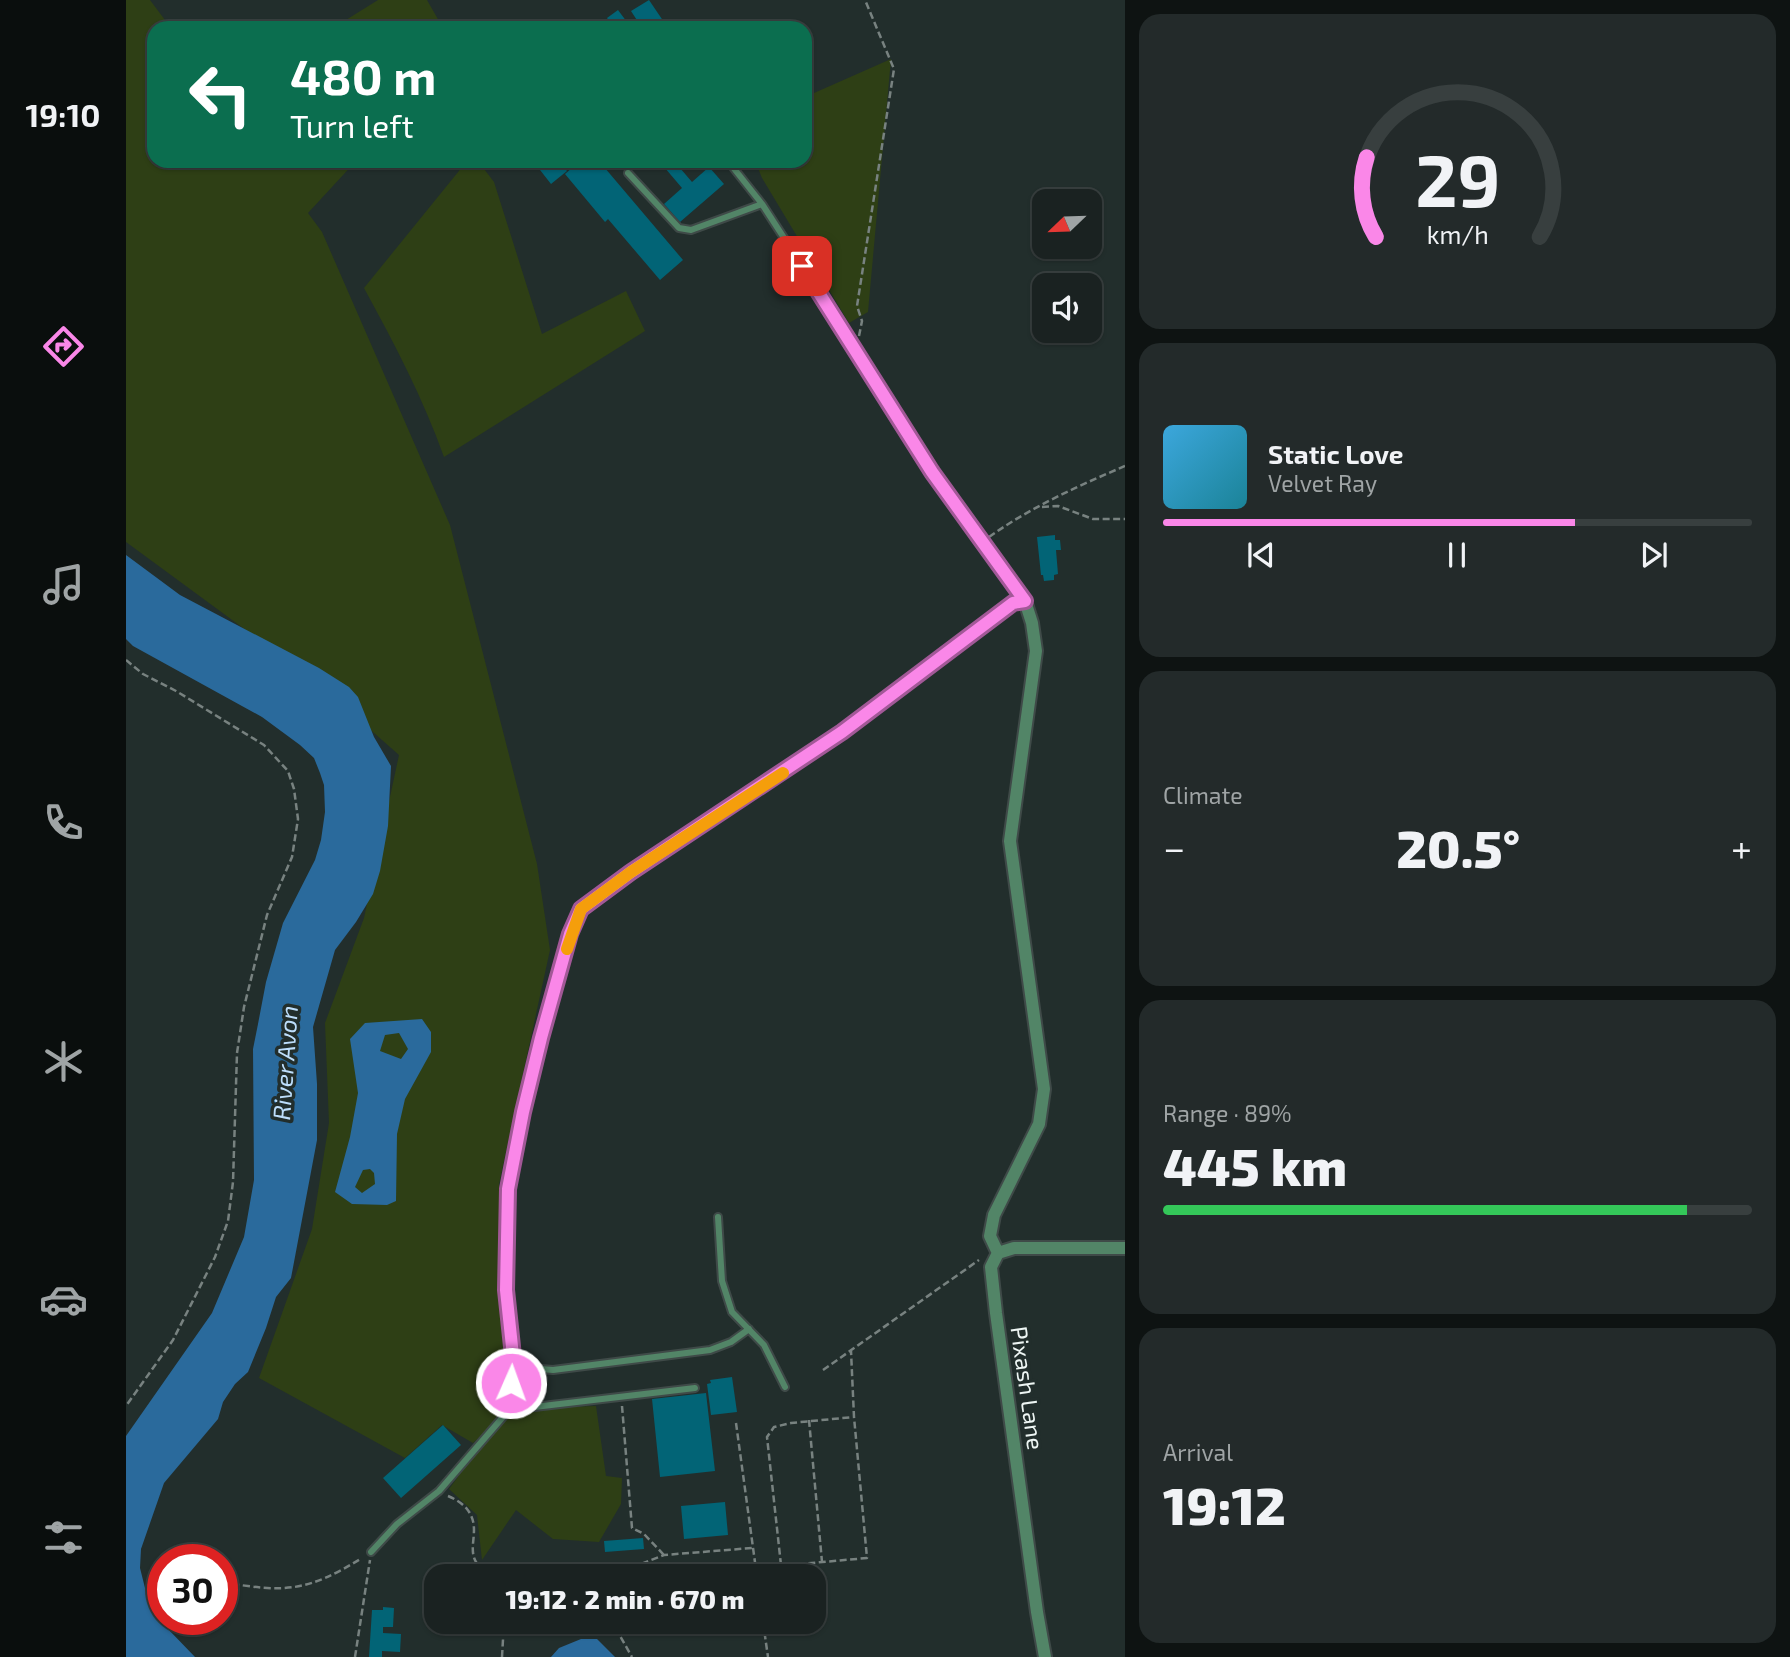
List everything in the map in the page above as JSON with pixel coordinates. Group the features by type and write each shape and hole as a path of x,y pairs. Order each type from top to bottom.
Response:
{"street":[{"name":"Pixash Lane","path":"1025,601 1032,622 1036,651 1010,841 1044,1089 1039,1124 995,1215 990,1236 998,1253 992,1267 996,1313 1045,1657"},
{"path":"509,1410 513,1356 506,1290 508,1189 541,1038 570,934 581,909 631,872 842,732 1013,603 1025,601"},
{"path":"998,1253 1014,1248 1125,1248"}],"lane":[{"path":"734,168 762,204 932,472 1025,601"},
{"path":"628,173 679,228 691,230 762,204"},
{"path":"718,1217 722,1281 732,1312 764,1345 785,1387"},
{"path":"513,1356 527,1368 554,1370 710,1350 731,1342 749,1329"},
{"path":"371,1552 397,1524 439,1491 509,1410 695,1388"}],"path":[{"path":"856,349 862,321 857,306 894,69 865,0"},
{"path":"983,540 1038,507 1125,466"},
{"path":"1038,507 1058,506 1093,519 1125,519"},
{"path":"126,660 143,674 264,745 288,771 294,789 298,820 292,857 267,915 244,1007 237,1053 233,1182 228,1221 215,1257 173,1340 126,1406"},
{"path":"824,1370 975,1262 998,1253"},
{"path":"795,1564 867,1558 851,1350"},
{"path":"621,1397 632,1528 644,1534 664,1555"},
{"path":"781,1564 767,1437 775,1427 809,1420 855,1417"},
{"path":"809,1420 822,1562"},
{"path":"736,1423 755,1564"},
{"path":"439,1491 468,1509 472,1519 474,1559 478,1564"},
{"path":"641,1564 664,1555 753,1548"},
{"path":"238,1585 265,1590 297,1588 327,1578 371,1552"},
{"path":"355,1657 371,1552"},
{"path":"502,1657 503,1634"},
{"path":"620,1634 632,1657"},
{"path":"765,1634 768,1657"}],"green space":[{"path":"126,0 150,0 166,21 147,21 147,168 350,168 308,213 322,232 450,525 537,864 550,950 499,1184 509,1409 596,1406 606,1476 622,1478 621,1504 599,1542 553,1539 516,1510 482,1560 477,1515 449,1489 505,1413 473,1443 442,1425 405,1458 259,1378 312,1229 329,1123 325,1023 364,918 399,755 314,680 126,542"},
{"path":"378,0 427,0 439,21 344,21"},
{"path":"891,59 868,312 849,323 758,168 812,168 812,94"},
{"path":"461,168 483,168 494,182 542,334 626,291 645,331 444,457 417,392 364,288"}],"water":[{"name":"River Avon","path":"126,555 180,595 319,668 349,687 358,697 374,737 391,766 388,826 380,871 373,894 335,950 313,1027 317,1140 291,1278 276,1297 248,1372 235,1384 223,1402 218,1419 164,1483 141,1549 140,1568 147,1596 147,1635 174,1635 195,1657 126,1657 126,1436 212,1313 244,1237 254,1180 253,1049 266,982 283,923 315,860 321,840 325,812 324,785 314,758 300,745 262,717 133,646 126,639"},
{"path":"422,1019 431,1032 431,1052 405,1099 397,1134 396,1201 387,1205 352,1204 335,1192 350,1137 358,1093 350,1039 365,1023","holes":["399,1033 408,1049 401,1059 380,1051 385,1035","370,1169 374,1173 375,1184 362,1193 355,1187 363,1170"]},
{"path":"581,1639 597,1639 615,1657 551,1657 559,1648"}],"building":[{"path":"649,0 663,21 637,21 631,11"},
{"path":"618,10 626,21 609,21 607,18"},
{"path":"538,168 565,168 567,171 551,184"},
{"path":"572,168 605,168 683,260 660,280 608,219 605,222 565,174"},
{"path":"665,168 680,168 692,182 710,168 724,184 680,222 664,204 682,188"},
{"path":"1055,535 1055,540 1060,540 1061,550 1056,550 1058,574 1054,575 1054,580 1044,581 1037,537"},
{"path":"732,1377 737,1412 711,1415 707,1384 711,1383 710,1380"},
{"path":"706,1393 715,1471 660,1477 652,1399"},
{"path":"443,1425 461,1445 401,1498 383,1478"},
{"path":"725,1502 728,1535 684,1539 681,1506"},
{"path":"643,1538 644,1549 605,1552 604,1541"},
{"path":"383,1607 394,1608 393,1627 383,1627 383,1633 401,1634 400,1652 382,1651 382,1657 369,1657 372,1610 383,1610"}],"slow traffic":[{"path":"567,949 570,934 581,909 631,872 783,773"}],"route":[{"path":"511,1383 513,1356 506,1290 508,1189 541,1038 570,934 581,909 631,872 842,732 1013,603 1025,601 932,472 802,266"}]}
